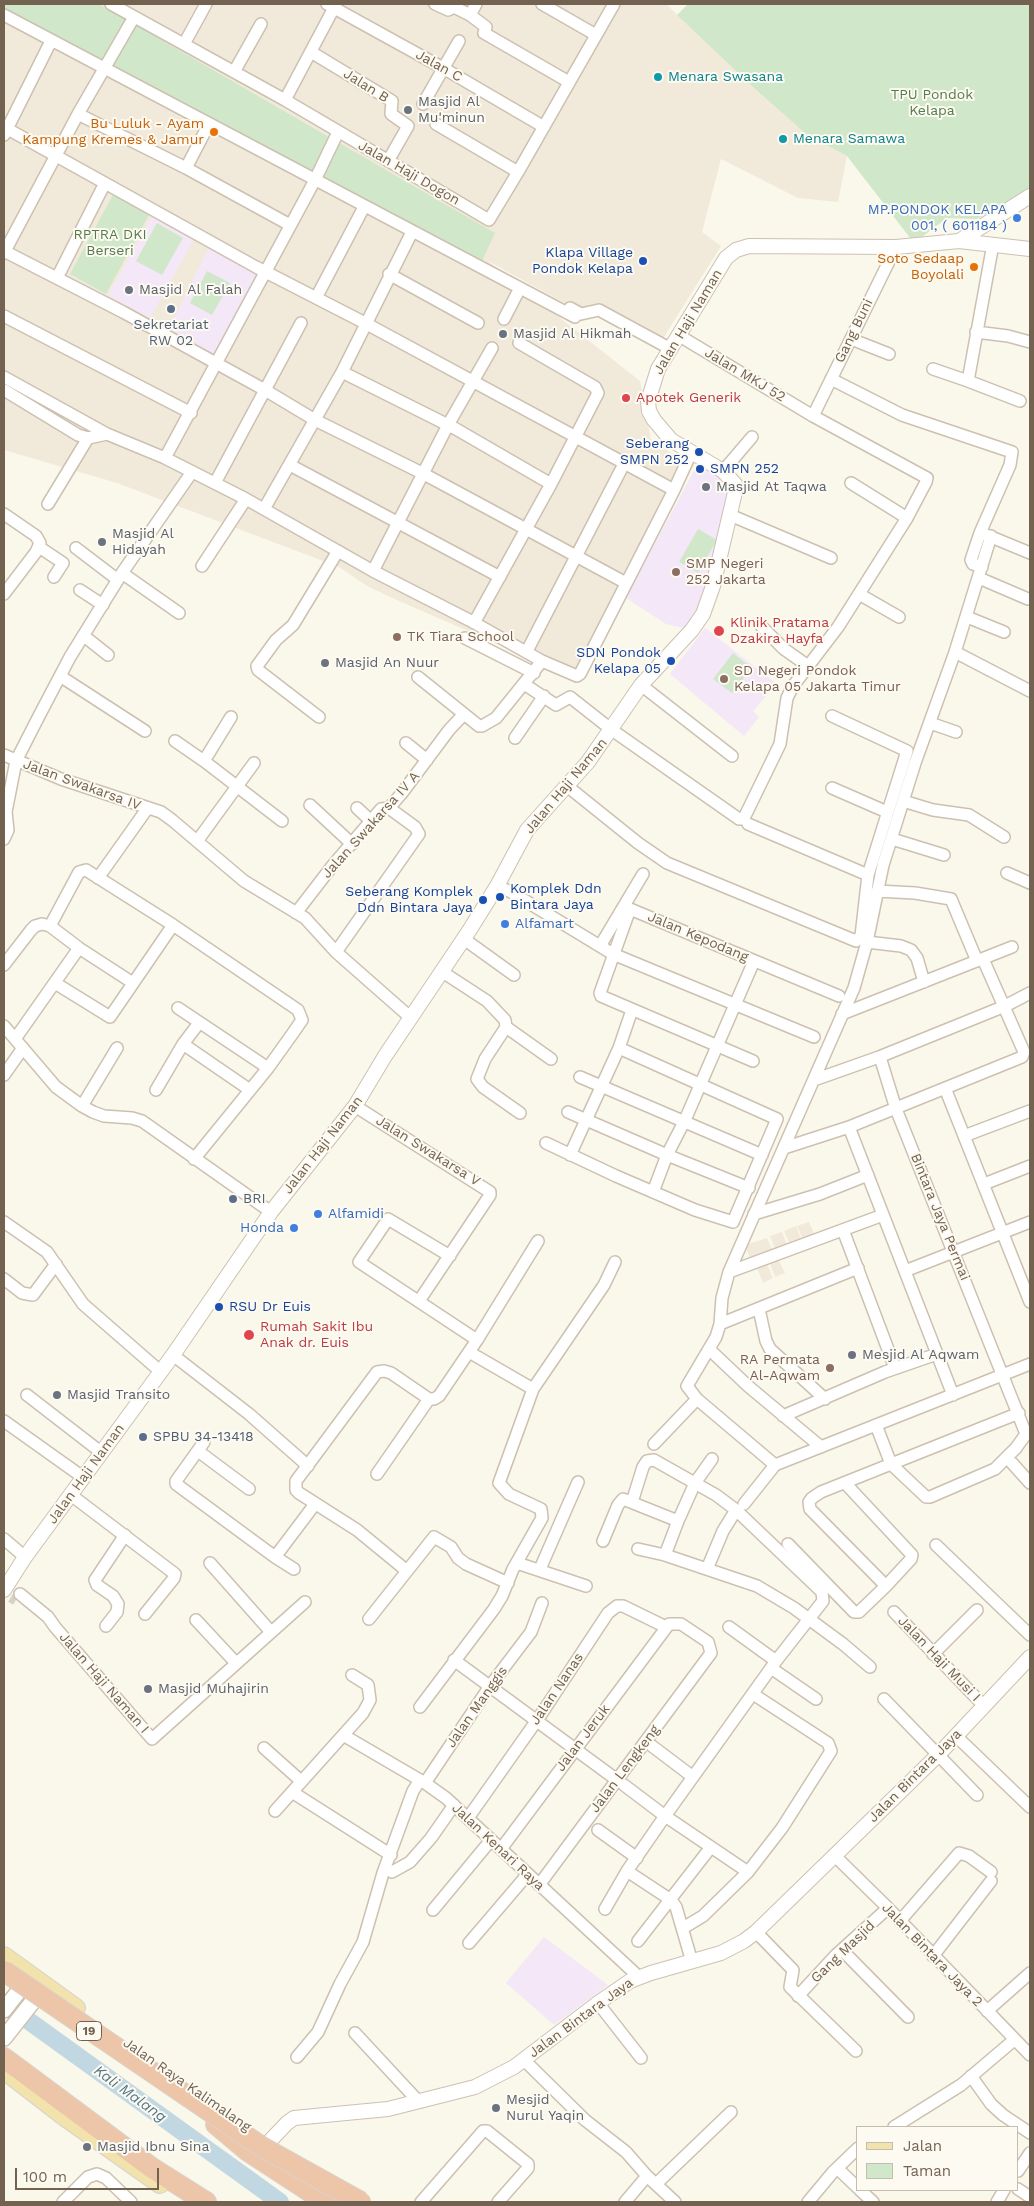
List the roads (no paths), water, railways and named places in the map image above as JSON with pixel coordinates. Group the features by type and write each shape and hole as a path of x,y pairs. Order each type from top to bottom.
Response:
{"highway":[{"name":"19","path":"4,1971 174,2089 248,2151 326,2202"},
{"path":"4,2058 152,2168 206,2202"},
{"path":"174,2089 262,2147 361,2202"}],"main road":[{"name":"Jalan Raya Kalimalang","path":"4,1956 192,2091 269,2142 374,2202"},
{"path":"4,2010 20,1990 38,1981"},
{"path":"6,2035 32,2001 38,1981"},
{"path":"4,2069 139,2171 188,2202"},
{"name":"Jalan Raya Kalimalang","path":"269,2142 277,2156 346,2202"}],"street":[{"name":"Jalan Haji Dogon","path":"111,4 285,100 489,220 614,4"},
{"path":"184,44 206,4"},
{"path":"470,15 476,4"},
{"path":"542,4 596,35"},
{"path":"285,100 311,52 332,5"},
{"name":"Jalan C","path":"332,5 544,127"},
{"path":"440,6 448,10 454,7 470,15 486,27 484,33 569,82"},
{"path":"134,17 78,114 4,252 57,278 216,363 315,420 424,474 626,583"},
{"path":"5,18 52,41 412,232 521,285 578,316 599,310 669,348"},
{"path":"234,72 261,24"},
{"path":"52,41 5,130 57,156 265,271 576,438 625,462 674,490"},
{"path":"423,104 459,41"},
{"name":"Jalan B","path":"311,52 392,100 391,114 408,126 388,161"},
{"path":"78,114 186,168 290,225"},
{"path":"186,168 208,124"},
{"path":"436,124 518,172"},
{"path":"165,458 191,413 315,180 338,132"},
{"path":"57,278 106,183"},
{"path":"959,240 1030,196"},
{"path":"316,298 364,207"},
{"path":"264,509 342,372 389,274 412,232"},
{"name":"Jalan Haji Naman","path":"11,1593 25,1557 161,1372 271,1212 355,1106 385,1056 464,939 497,886 527,830 588,762 612,730 641,685 692,630 703,614 711,594 736,488 733,480 723,471 691,453 666,435 649,411 649,396 653,379 669,348 726,258 730,253 742,247 896,247 959,240 1030,249"},
{"path":"968,381 993,244"},
{"name":"Gang Buni","path":"813,416 896,247"},
{"path":"389,274 478,323"},
{"path":"504,319 521,285"},
{"path":"4,316 191,413"},
{"path":"215,483 301,323"},
{"path":"976,332 1008,336 1030,342"},
{"name":"Jalan MKJ 52","path":"678,334 813,416 927,478 906,518"},
{"path":"851,339 889,354"},
{"path":"474,623 525,529 552,484 598,393 597,390 519,343"},
{"path":"373,571 399,524 448,425 492,348"},
{"path":"933,369 1020,401"},
{"path":"342,372 448,425 552,484"},
{"path":"4,377 107,434 165,458 246,499 373,571 474,623 542,661 573,675 580,674 691,453"},
{"path":"775,1465 697,1399 687,1386 710,1350 720,1324 722,1298 729,1272 854,988 867,942 883,865 967,617 980,573 985,534 1010,465 1012,452 902,415 831,378"},
{"path":"4,390 78,435 88,438 107,434"},
{"path":"723,471 752,437"},
{"path":"48,504 88,438"},
{"path":"527,652 625,462"},
{"path":"290,465 500,577"},
{"name":"Jalan Swakarsa IV","path":"192,472 120,576 60,676 16,762 68,782 161,812 198,840 244,881 305,918 336,952 411,1018"},
{"path":"524,684 556,705 570,697 612,730 691,784 738,820 745,816 780,744 787,698 792,686 828,642 906,518 851,483"},
{"path":"202,566 246,499"},
{"path":"4,514 36,536 40,545 63,563 54,577"},
{"path":"730,515 831,558"},
{"path":"985,534 1030,553"},
{"path":"4,593 40,545"},
{"path":"76,548 179,612"},
{"path":"319,717 258,670 257,666 276,640 292,625 338,551"},
{"path":"980,573 1028,599"},
{"path":"80,590 103,605"},
{"path":"859,594 899,617"},
{"path":"967,617 1004,632"},
{"path":"762,627 784,648 808,666"},
{"path":"84,636 108,655"},
{"path":"465,638 534,673"},
{"path":"955,652 1030,691"},
{"path":"418,677 479,726 486,726 496,718 542,661"},
{"path":"60,676 145,731"},
{"path":"641,685 732,756"},
{"path":"515,738 544,696"},
{"name":"Jalan Swakarsa IV A","path":"296,913 381,809 389,808 464,714"},
{"path":"567,786 638,843 668,863 856,941 861,936 868,875 907,751 832,716"},
{"path":"204,760 231,717"},
{"path":"930,723 956,732"},
{"path":"175,742 204,760 282,821"},
{"path":"406,743 427,760"},
{"path":"4,755 16,762 6,812 8,830 4,839"},
{"path":"198,840 254,763"},
{"path":"832,788 887,812"},
{"path":"903,802 933,810 969,815 1004,837"},
{"path":"310,806 352,844"},
{"path":"357,808 372,821"},
{"path":"336,952 418,834 415,827 389,808"},
{"path":"98,878 147,809"},
{"path":"748,824 868,875"},
{"path":"892,839 944,855"},
{"path":"50,926 81,870 86,870 298,1010 302,1020 268,1068 194,1159"},
{"path":"1007,873 1030,883"},
{"path":"600,946 643,874"},
{"path":"497,886 511,892 613,954 814,1037"},
{"path":"784,1148 849,1127 896,1109 1024,1055 1005,1006 980,960 951,899 915,893 877,891"},
{"name":"Jalan Kepodang","path":"613,954 629,911 632,909 754,961"},
{"path":"4,965 35,926 42,924 50,926 79,948 133,983"},
{"path":"55,983 110,1017 172,925"},
{"path":"464,939 514,975"},
{"path":"867,942 901,946 911,950 917,958 924,982"},
{"path":"842,1014 1012,947"},
{"path":"4,1075 19,1043 55,983 79,948"},
{"path":"613,954 600,995 752,1061"},
{"path":"653,1192 666,1155 685,1120 754,961 839,996"},
{"path":"441,971 487,1001 505,1020 506,1026 485,1059 477,1079 483,1087 520,1113"},
{"path":"814,1080 880,1057 1005,1006 1030,993"},
{"path":"178,1008 268,1068"},
{"path":"570,1155 619,1048 632,1010"},
{"path":"156,1090 182,1044 199,1023"},
{"path":"4,1026 56,1087 82,1106 104,1116 132,1118 142,1121 271,1212"},
{"path":"506,1026 551,1059"},
{"path":"182,1044 250,1090"},
{"path":"82,1106 117,1048"},
{"path":"546,1143 653,1192 732,1223 749,1188 777,1119 619,1048"},
{"name":"Bintara Jaya Permai","path":"880,1057 896,1109 1026,1434 1016,1448 995,1469 930,1497 926,1497 917,1490 891,1464"},
{"path":"580,1077 685,1120 762,1155"},
{"path":"945,1088 1030,1302"},
{"name":"Jalan Swakarsa V","path":"355,1106 490,1192 490,1195 419,1301"},
{"path":"964,1136 1030,1111"},
{"path":"568,1112 666,1155 749,1188"},
{"path":"849,1127 953,1395"},
{"path":"984,1184 1030,1166"},
{"path":"754,1214 820,1194 868,1175"},
{"path":"729,1272 883,1215"},
{"path":"450,1256 391,1220 385,1220 359,1262 477,1340"},
{"path":"4,1222 34,1241 47,1252 83,1304 161,1372"},
{"path":"905,1271 1030,1222"},
{"path":"843,1230 895,1368"},
{"path":"407,1571 357,1530 299,1493 295,1485 377,1372 391,1373 429,1399 439,1396 477,1340 538,1241"},
{"path":"420,1707 494,1609 543,1514 537,1507 509,1494 499,1483 533,1389 604,1285 615,1262"},
{"path":"4,1279 22,1294 33,1295 56,1264"},
{"path":"720,1324 858,1268"},
{"path":"758,1309 770,1349 825,1399"},
{"path":"710,1350 783,1416 821,1447"},
{"path":"469,1352 533,1389"},
{"path":"783,1416 895,1368 937,1354"},
{"path":"173,1355 249,1414 308,1466"},
{"path":"707,1569 723,1531 775,1465 1030,1364"},
{"path":"27,1394 102,1453"},
{"path":"377,1474 429,1399"},
{"path":"654,1444 697,1399"},
{"path":"886,1586 810,1509 809,1502 812,1498 821,1492 1019,1413"},
{"path":"4,1421 84,1478"},
{"path":"876,1425 891,1464"},
{"path":"249,1489 201,1446 176,1481 176,1484 294,1569"},
{"path":"665,1555 678,1521 696,1483 712,1459"},
{"path":"605,1909 627,1871 665,1816 774,1664 823,1601 824,1595 740,1507 654,1460 647,1461 632,1502"},
{"path":"1012,1463 1030,1483"},
{"path":"540,1569 578,1482"},
{"path":"788,1544 854,1612 859,1612 912,1559 912,1555 845,1483"},
{"path":"71,1495 175,1574 174,1578 145,1614"},
{"path":"603,1541 621,1500 632,1502 678,1521"},
{"path":"275,1557 315,1504"},
{"path":"106,1626 117,1612 118,1604 113,1596 97,1585 95,1580 125,1535"},
{"path":"369,1619 436,1536 451,1547 458,1558 466,1564 508,1583"},
{"path":"4,1539 25,1557"},
{"path":"936,1545 1030,1635"},
{"path":"638,1549 665,1555 757,1586 774,1595 844,1644 870,1667"},
{"path":"210,1563 271,1632"},
{"path":"517,1563 540,1569 586,1586"},
{"name":"Jalan Haji Naman I","path":"11,1593 44,1622 56,1628 152,1739 236,1663"},
{"path":"196,1620 236,1663 305,1602"},
{"name":"Jalan Manggis","path":"296,2057 318,2032 340,1984 363,1942 384,1873 413,1791 423,1781 490,1686 531,1632 542,1603"},
{"name":"Jalan Nanas","path":"468,1818 613,1608 622,1606 666,1627"},
{"path":"933,1654 978,1610"},
{"name":"Jalan Haji Musi I","path":"894,1612 984,1706"},
{"name":"Jalan Lengkeng","path":"539,1885 620,1783 711,1653 708,1642 681,1624 672,1622 666,1627"},
{"name":"Jalan Jeruk","path":"501,1849 666,1627"},
{"path":"729,1627 816,1700"},
{"path":"454,1660 665,1816 748,1872"},
{"name":"Jalan Bintara Jaya","path":"269,2142 294,2118 319,2114 362,2112 419,2102 475,2087 499,2076 524,2060 620,1987 639,1977 692,1962 734,1947 756,1932 938,1754 1029,1660"},
{"path":"275,1811 363,1713 370,1700 368,1685 352,1675"},
{"path":"683,1928 703,1916 748,1872 782,1828 831,1751 828,1743 753,1694"},
{"path":"884,1699 977,1795"},
{"name":"Jalan Kenari Raya","path":"344,1735 423,1781 454,1805 527,1875 590,1929 639,1977"},
{"path":"956,1736 1030,1807"},
{"path":"652,1746 693,1777"},
{"path":"264,1748 301,1781"},
{"path":"292,1792 391,1855"},
{"path":"392,1872 410,1862 431,1838 454,1805"},
{"path":"598,1830 636,1858"},
{"path":"433,1910 491,1840"},
{"path":"638,1941 711,1847"},
{"path":"900,1921 959,1853 969,1856 991,1876 933,1956"},
{"name":"Jalan Bintara Jaya 2","path":"834,1855 888,1908 1030,2056"},
{"path":"627,1871 671,1900 683,1928 692,1962"},
{"path":"469,1943 527,1875"},
{"name":"Gang Masjid","path":"798,1996 842,1950 888,1908"},
{"path":"756,1932 794,1970 790,1987 856,2051"},
{"path":"842,1950 908,2017"},
{"path":"986,2011 1030,1974"},
{"path":"598,2003 641,2058"},
{"path":"355,2033 419,2102"},
{"path":"896,2126 937,2101 1014,2040"},
{"path":"524,2060 585,2120 626,2152 647,2176 675,2202"},
{"path":"970,2076 991,2104 1003,2115 1030,2133"},
{"path":"656,2184 731,2112"},
{"path":"421,2202 483,2130 487,2131 528,2164 528,2168 498,2202"},
{"path":"808,2202 837,2168 856,2150"},
{"path":"1019,2170 1030,2153"},
{"path":"837,2168 856,2186"},
{"path":"64,2202 88,2176 97,2174 106,2178 131,2202"},
{"path":"625,2202 647,2176"},
{"path":"1019,2190 1030,2198"},
{"path":"861,2191 873,2202"},
{"path":"997,2202 1003,2191"}],"waterway":[{"name":"Kali Malang","path":"4,2003 280,2202"}],"tunnel":[{"path":"11,1597 16,1600"}],"place":[{"name":"Menara Swasana","path":"658,77"},
{"name":"Masjid Al Mu'minun","path":"408,110"},
{"name":"Bu Luluk - Ayam Kampung Kremes & Jamur","path":"214,132"},
{"name":"Menara Samawa","path":"783,139"},
{"name":"MP.PONDOK KELAPA 001, ( 601184 )","path":"1017,218"},
{"name":"Klapa Village Pondok Kelapa","path":"643,261"},
{"name":"Soto Sedaap Boyolali","path":"974,267"},
{"name":"Masjid Al Falah","path":"129,290"},
{"name":"Sekretariat RW 02","path":"171,309"},
{"name":"Masjid Al Hikmah","path":"503,334"},
{"name":"Apotek Generik","path":"626,398"},
{"name":"Seberang SMPN 252","path":"699,452"},
{"name":"SMPN 252","path":"700,469"},
{"name":"Masjid At Taqwa","path":"706,487"},
{"name":"Masjid Al Hidayah","path":"102,542"},
{"name":"SMP Negeri 252 Jakarta","path":"676,572"},
{"name":"Klinik Pratama Dzakira Hayfa","path":"719,631"},
{"name":"TK Tiara School","path":"397,637"},
{"name":"SDN Pondok Kelapa 05","path":"671,661"},
{"name":"Masjid An Nuur","path":"325,663"},
{"name":"SD Negeri Pondok Kelapa 05 Jakarta Timur","path":"724,679"},
{"name":"Komplek Ddn Bintara Jaya","path":"500,897"},
{"name":"Seberang Komplek Ddn Bintara Jaya","path":"483,900"},
{"name":"Alfamart","path":"505,924"},
{"name":"BRI","path":"233,1199"},
{"name":"Alfamidi","path":"318,1214"},
{"name":"Honda","path":"294,1228"},
{"name":"RSU Dr Euis","path":"219,1307"},
{"name":"Rumah Sakit Ibu Anak dr. Euis","path":"249,1335"},
{"name":"Mesjid Al Aqwam","path":"852,1355"},
{"name":"RA Permata Al-Aqwam","path":"830,1368"},
{"name":"Masjid Transito","path":"57,1395"},
{"name":"SPBU 34-13418","path":"143,1437"},
{"name":"Masjid Muhajirin","path":"148,1689"},
{"name":"Mesjid Nurul Yaqin","path":"496,2108"},
{"name":"Masjid Ibnu Sina","path":"87,2147"}],"park label":[{"name":"TPU Pondok Kelapa","path":"932,104"},
{"name":"RPTRA DKI Berseri","path":"110,244"}]}
